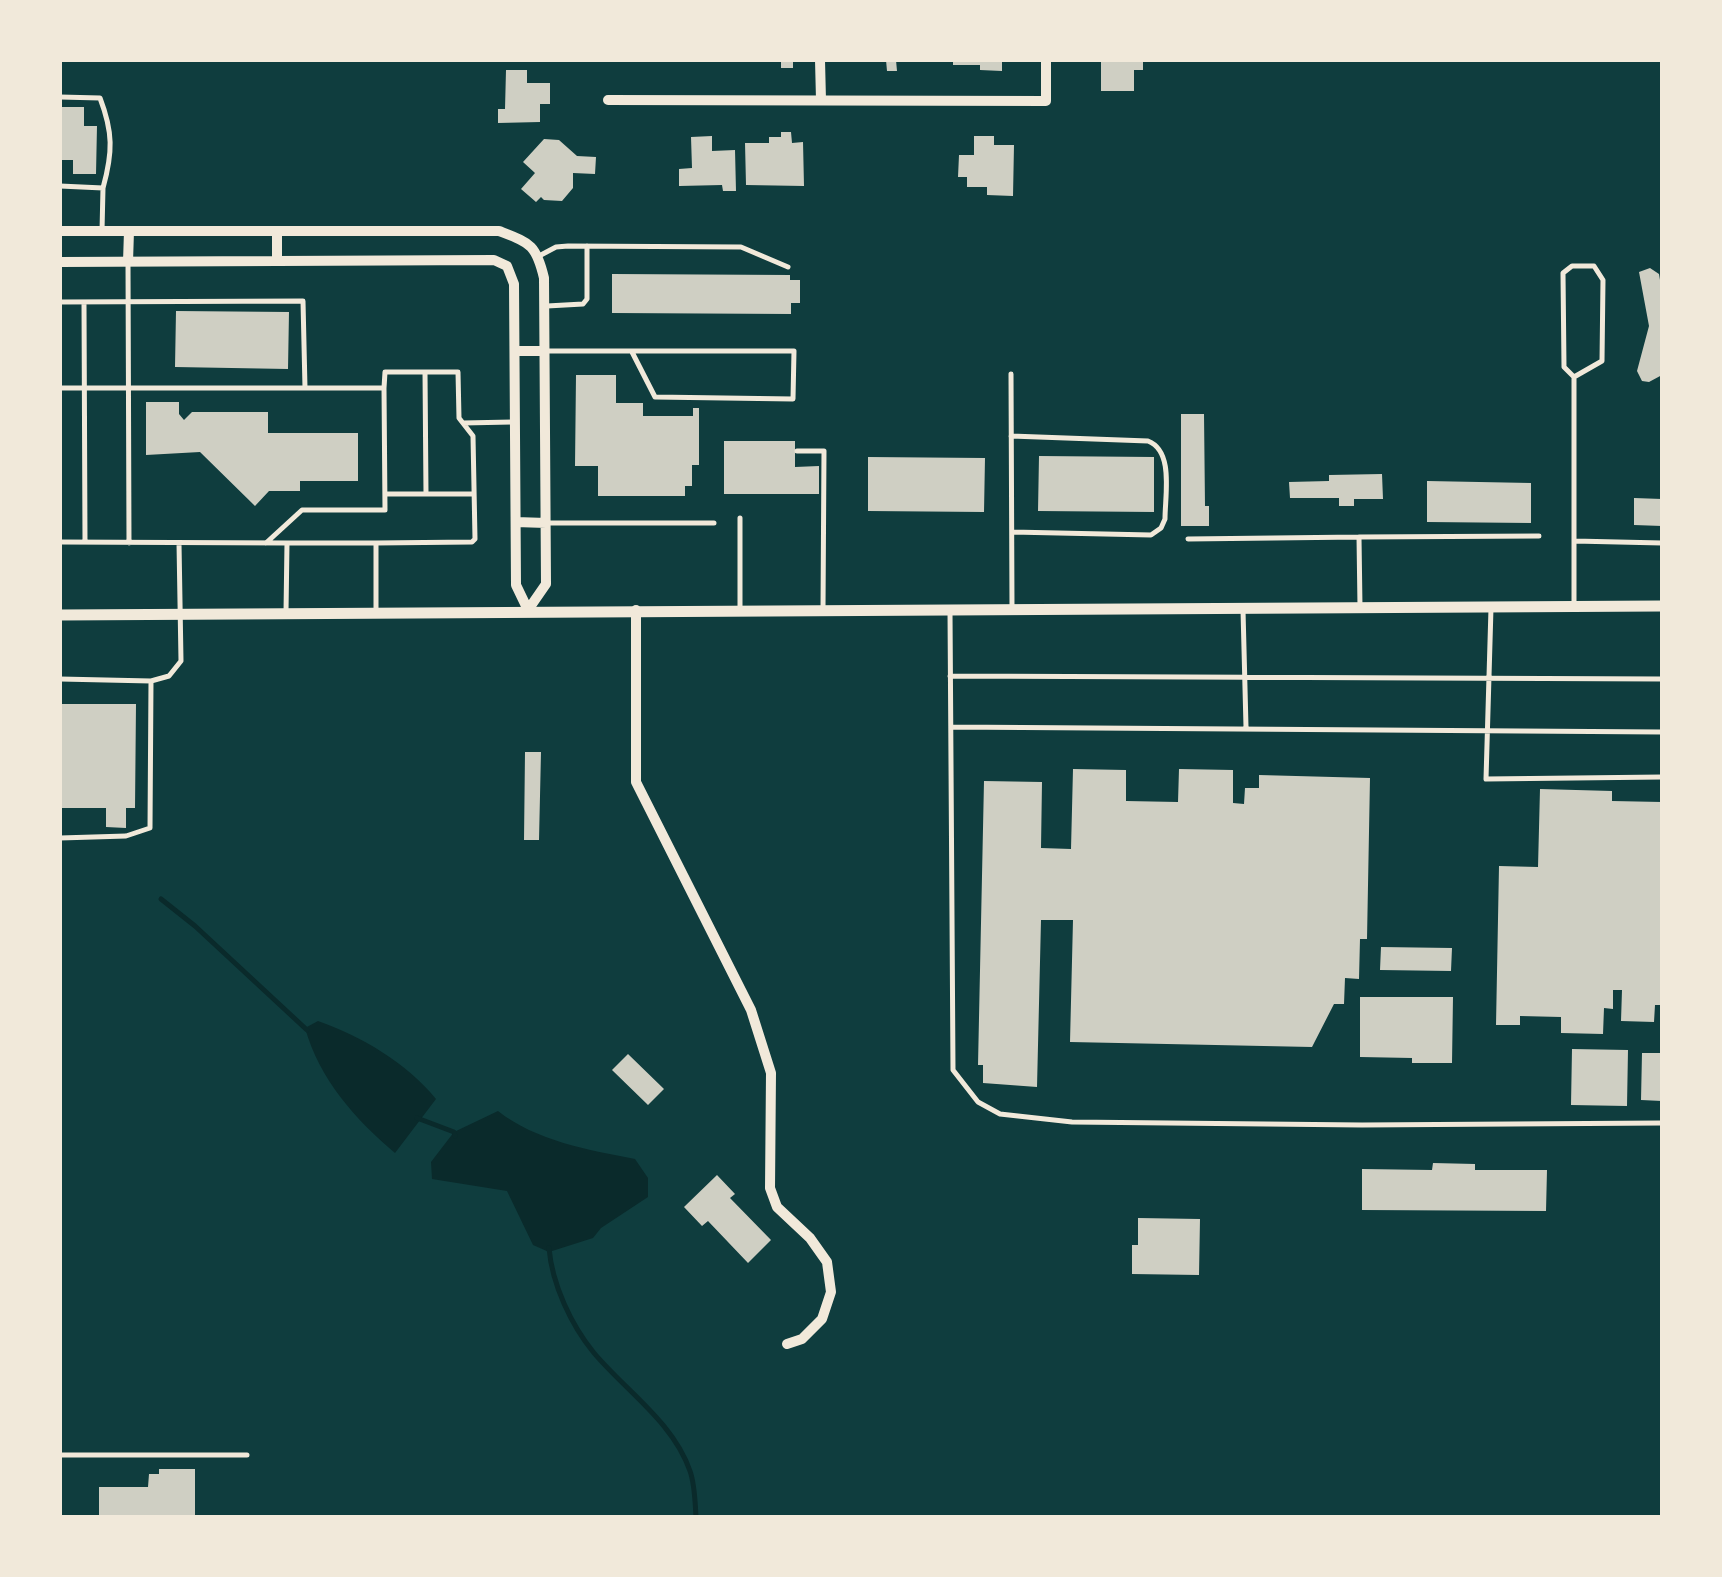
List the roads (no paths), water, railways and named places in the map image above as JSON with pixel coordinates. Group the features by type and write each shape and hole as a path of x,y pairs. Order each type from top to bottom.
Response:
{"street":[{"path":"820,60 821,100"},
{"path":"608,100 1046,101 1046,60"},
{"path":"128,230 128,262"},
{"path":"277,230 277,261"},
{"path":"60,231 500,230 530,243 539,256 544,278 546,584 528,610"},
{"path":"60,262 494,260 507,266 514,284 516,586 528,610"},
{"path":"515,351 544,351"},
{"path":"516,522 546,523"},
{"path":"60,615 1662,606"},
{"path":"636,610 636,782 751,1010 771,1072 770,1188 777,1207 810,1238 828,1262 831,1292 822,1318 802,1339 787,1344"}],"lane":[{"path":"60,97 100,98 112,128 103,188 102,230"},
{"path":"60,186 103,188"},
{"path":"544,306 583,304 587,299 587,246"},
{"path":"539,256 556,247 740,247 788,268"},
{"path":"128,262 129,543"},
{"path":"1574,377 1602,362 1603,280 1594,266 1572,266 1563,273 1564,367 1574,377 1574,606"},
{"path":"60,302 303,301 305,388"},
{"path":"84,303 85,542"},
{"path":"544,351 794,351 792,399 655,397 632,352"},
{"path":"60,542 129,543 179,543 266,543 376,543 472,542 473,436 459,418 458,372 385,372 384,510 302,510 266,543"},
{"path":"425,372 426,494"},
{"path":"1011,374 1012,608"},
{"path":"60,388 384,388"},
{"path":"463,423 515,422"},
{"path":"1011,436 1156,444 1164,454 1165,503 1165,519 1151,535 1012,532"},
{"path":"797,451 824,451 823,609"},
{"path":"385,494 474,494"},
{"path":"740,518 740,609"},
{"path":"546,523 714,523"},
{"path":"1188,539 1538,536"},
{"path":"1359,538 1360,607"},
{"path":"1574,541 1662,543"},
{"path":"60,679 151,681 169,676 182,662 179,543"},
{"path":"286,612 287,543"},
{"path":"376,543 376,612"},
{"path":"1491,606 1486,779 1662,777"},
{"path":"1243,607 1246,727"},
{"path":"950,608 954,1070 978,1102 1000,1114 1072,1122 1362,1126 1662,1123"},
{"path":"950,676 1662,679"},
{"path":"60,838 126,836 150,828 151,681"},
{"path":"951,727 1662,732"},
{"path":"60,1456 247,1455"}],"water":[{"path":"318,1021 382,1052 436,1099 395,1153 353,1112 320,1065 305,1028"},
{"path":"498,1111 546,1137 635,1159 648,1178 648,1197 601,1228 593,1238 549,1252 533,1245 507,1191 432,1179 431,1162 454,1132"}],"waterway":[{"path":"161,899 307,1030"},
{"path":"417,1118 454,1132 455,1136"},
{"path":"549,1248 558,1290 578,1330 594,1353 661,1422 682,1453 693,1482 696,1517"}]}
